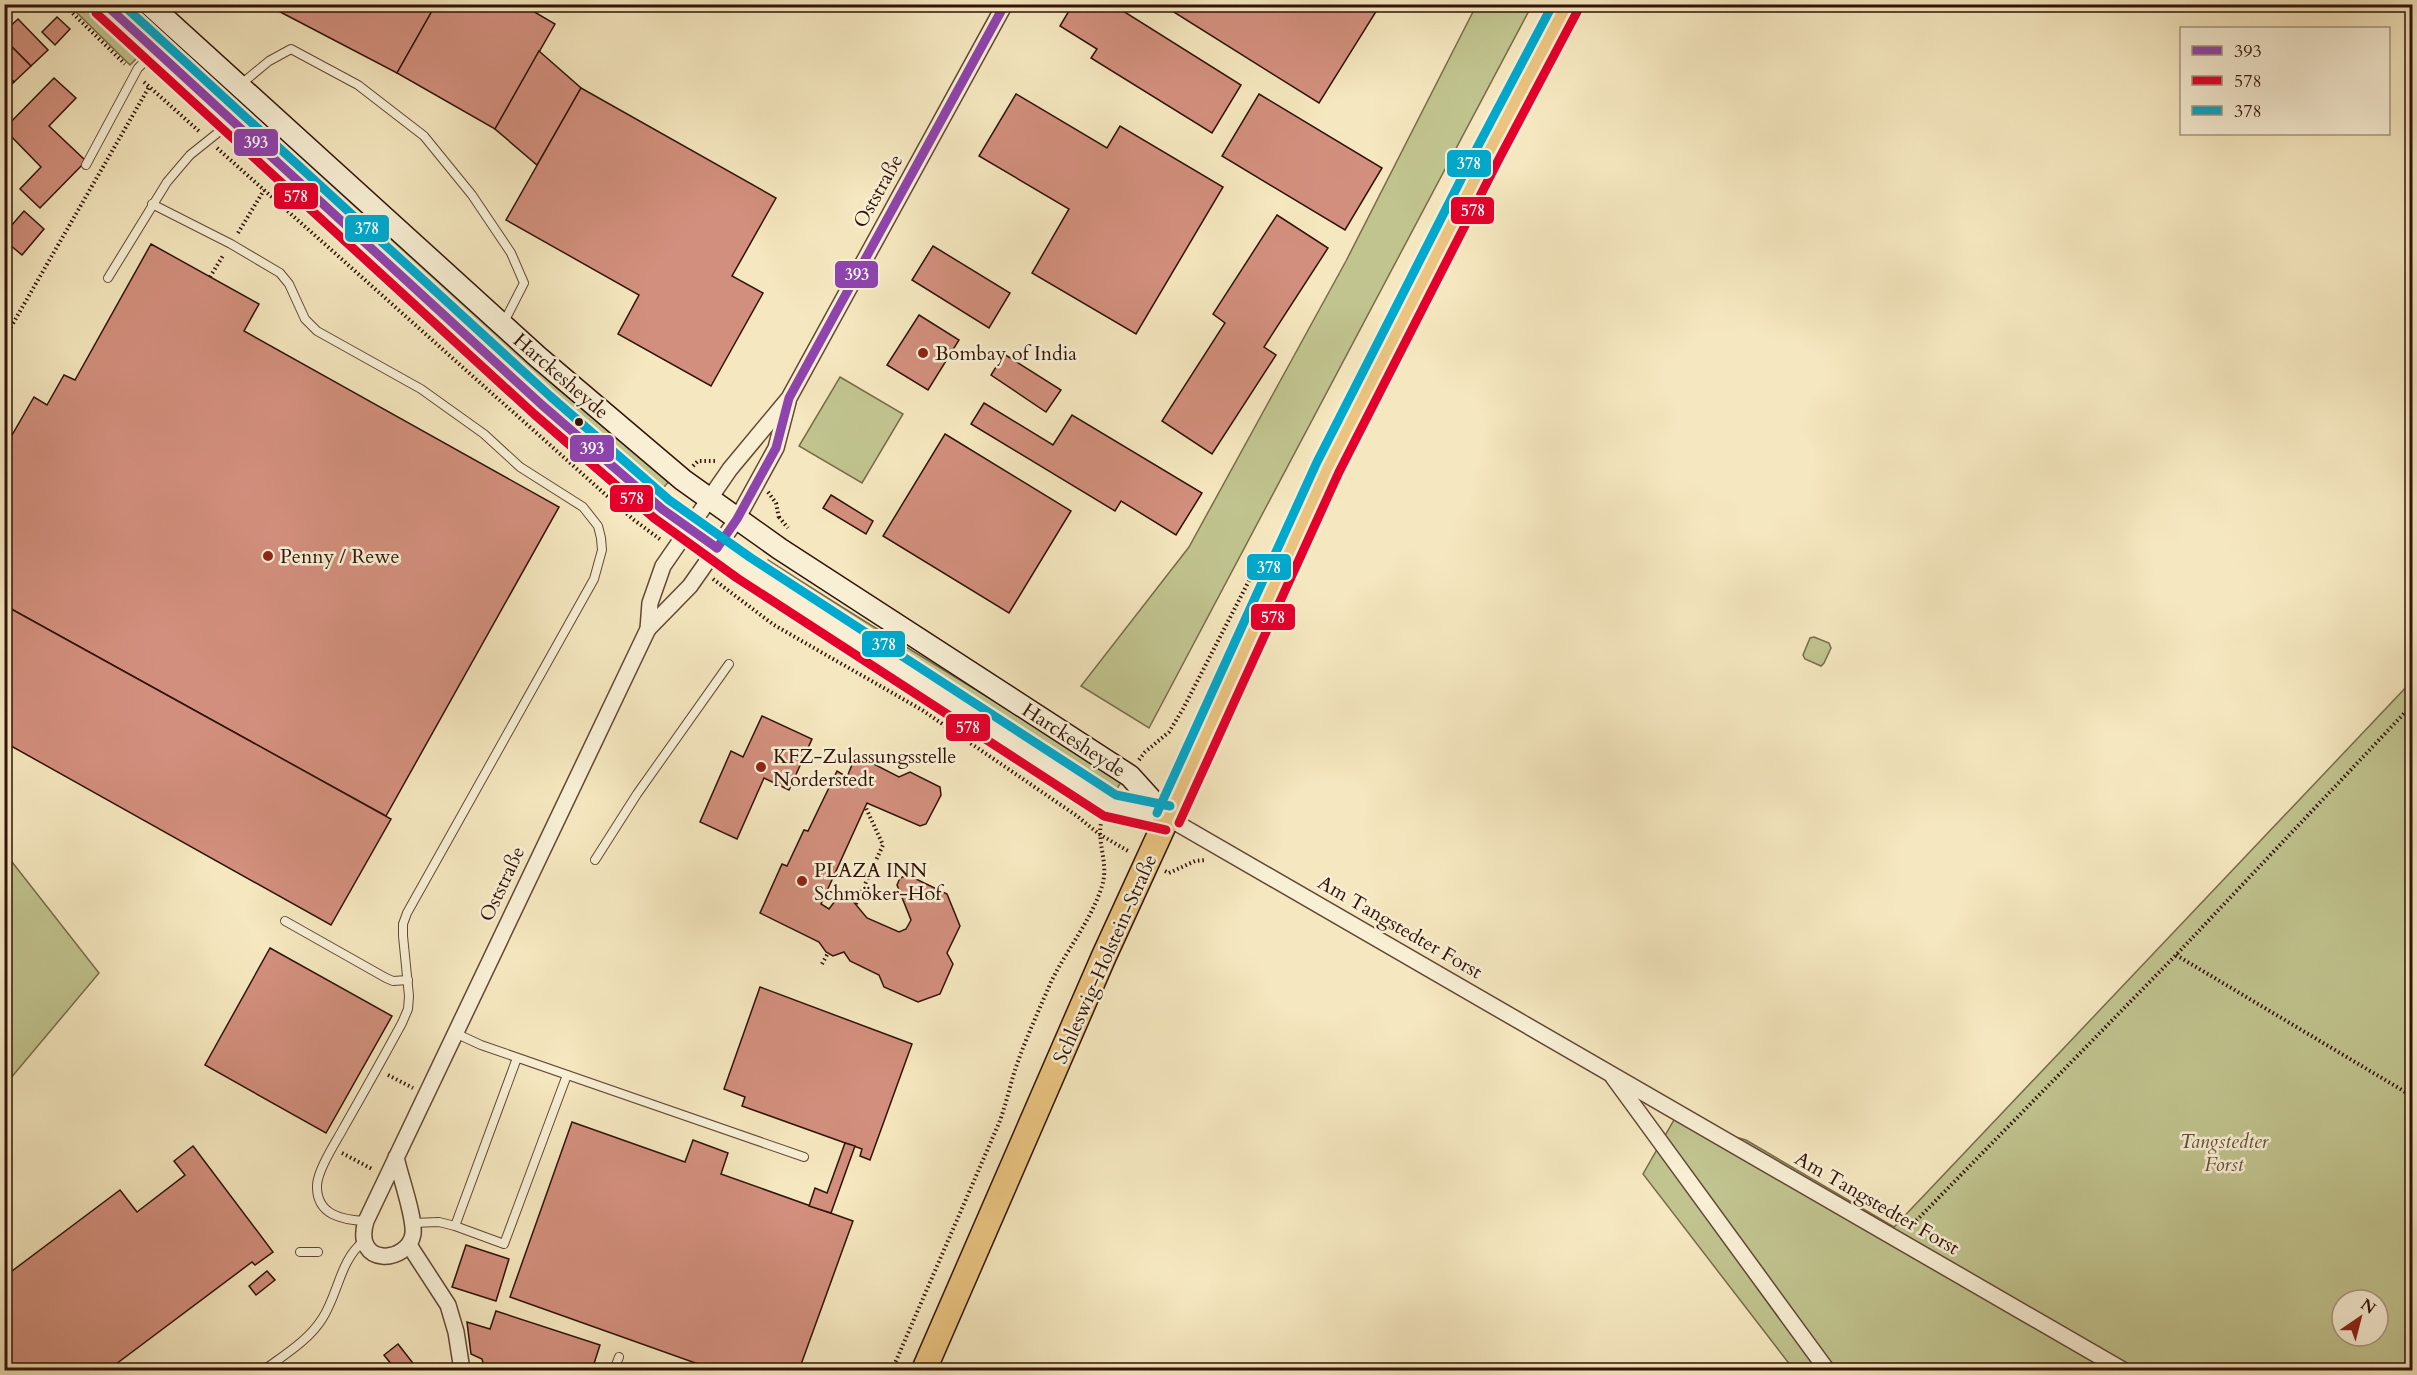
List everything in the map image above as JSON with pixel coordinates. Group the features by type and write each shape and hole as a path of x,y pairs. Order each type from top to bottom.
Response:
{"main road":[{"name":"Harckesheyde","path":"104,4 542,405 650,499 717,548 1111,806 1168,818"},
{"name":"Harckesheyde","path":"149,4 503,326 683,480 780,549 1130,776 1168,818"},
{"name":"Schleswig-Holstein-Straße","path":"924,1371 1104,956 1328,467 1489,151 1567,4"}],"street":[{"name":"Oststraße","path":"648,629 650,603 663,566 756,436 789,398 1005,4"},
{"name":"Oststraße","path":"363,1242 362,1233 366,1221 424,1094 648,629 690,586 737,519 776,448 789,398"},
{"name":"Am Tangstedter Forst","path":"1168,818 2123,1371"},
{"name":"Am Tangstedter Forst","path":"1610,1072 1827,1371"},
{"path":"363,1242 369,1251 380,1256 401,1252 409,1245 413,1234 412,1223 396,1157"},
{"path":"409,1245 448,1305 456,1332 462,1371"}],"lane":[{"path":"238,87 269,61 291,49 358,86 424,136 472,195 511,253 524,282 503,326"},
{"path":"86,165 135,74 155,52"},
{"path":"108,278 152,204 179,167 231,122"},
{"path":"152,204 231,244 280,273 289,284 305,319 317,331 443,404 484,434 520,467 576,501 592,516 598,526 602,550 599,569 407,913 403,936 408,980 408,1009 333,1147 317,1185 326,1211 336,1218 366,1221"},
{"path":"595,860 637,794 729,664"},
{"path":"285,921 386,978 393,981 408,980"},
{"path":"454,1033 517,1058 804,1157"},
{"path":"455,1226 517,1058"},
{"path":"412,1223 439,1222 504,1244 567,1075"},
{"path":"266,1370 318,1325 330,1305 351,1255 363,1242"},
{"path":"300,1252 318,1252"},
{"path":"614,1371 620,1357"}],"path":[{"path":"63,4 149,87 634,520 662,540"},
{"path":"4,339 149,87"},
{"path":"694,465 698,461 712,459 722,464"},
{"path":"770,494 776,503 779,517 776,522"},
{"path":"709,576 774,625 922,710 1121,848"},
{"path":"1898,1240 2176,955 2412,705"},
{"path":"1141,757 1145,752"},
{"path":"856,904 883,845 865,806"},
{"path":"892,1371 999,1123 1010,1094 1016,1068 1052,981 1084,928 1103,884 1105,864 1099,834 1101,823"},
{"path":"1162,869 1169,873 1195,861 1237,857"},
{"path":"822,964 828,953"},
{"path":"2176,955 2412,1096"},
{"path":"377,1069 424,1094"},
{"path":"333,1147 386,1177"}],"green space":[{"path":"1477,4 1532,5 1149,728 1081,686 1189,547 1346,261"},
{"path":"69,5 88,5 140,55 130,65"},
{"path":"119,5 136,5 176,42 170,53"},
{"path":"189,53 558,389 670,480 660,492 182,64"},
{"path":"840,377 903,414 862,483 799,446"},
{"path":"768,560 1122,781 1116,790 1000,713 871,639 763,568"},
{"path":"1814,637 1829,643 1831,648 1821,666 1805,659 1803,655 1810,638"},
{"name":"Tangstedter Forst","path":"2412,681 2412,1370 1794,1370 1643,1174 1674,1120 1746,1140 1894,1227"},
{"path":"5,853 99,973 5,1085"}],"building":[{"path":"265,4 436,4 397,73"},
{"path":"436,4 521,4 555,24 495,129 397,73"},
{"path":"1073,4 1112,4 1241,85 1212,133 1091,58 1097,49 1060,26"},
{"path":"1161,4 1369,4 1377,10 1319,103"},
{"path":"57,17 70,29 55,45 42,32"},
{"path":"18,19 48,50 31,66 4,39 4,32"},
{"path":"4,39 31,66 14,82 4,72"},
{"path":"539,51 581,88 537,165 495,129"},
{"path":"4,72 14,82 4,92"},
{"path":"54,78 76,98 49,126 86,161 40,208 20,189 41,167 4,129"},
{"path":"581,88 776,198 732,276 763,293 711,386 618,334 639,295 506,220"},
{"path":"1016,94 1107,148 1120,126 1223,187 1136,334 1032,273 1069,209 979,156"},
{"path":"1259,94 1382,168 1345,230 1222,156"},
{"path":"4,181 11,188 4,195"},
{"path":"24,211 44,229 22,255 4,240 4,234"},
{"path":"1277,215 1328,248 1264,347 1276,355 1212,454 1162,421 1225,323 1213,314"},
{"name":"Penny / Rewe","path":"151,244 259,304 244,331 559,507 386,816 4,605 4,449 34,397 47,405 64,375 75,380"},
{"path":"933,246 1010,293 989,328 912,280"},
{"name":"Bombay of India","path":"919,315 959,340 928,390 887,365"},
{"path":"1004,354 1061,390 1046,412 991,375"},
{"path":"984,403 1053,445 1072,415 1202,493 1176,535 1121,501 1115,511 971,424"},
{"path":"945,434 1071,511 1009,613 883,536"},
{"path":"831,495 873,521 866,534 823,508"},
{"path":"4,605 391,819 331,925 4,742"},
{"name":"KFZ-Zulassungsstelle Norderstedt","path":"762,716 812,739 789,790 764,778 737,839 700,822 731,751 743,757"},
{"name":"PLAZA INN Schmöker-Hof","path":"856,755 899,777 910,772 940,787 941,795 926,824 920,826 867,803 821,904 829,909 835,901 852,900 867,918 899,932 906,929 911,920 897,885 900,878 908,875 947,894 960,926 947,953 953,964 940,994 918,1002 884,987 879,975 850,961 844,952 833,956 826,952 819,942 760,913 782,864 787,866 804,830 808,831 837,771 847,777"},
{"path":"270,948 392,1016 326,1133 205,1065"},
{"path":"760,987 912,1044 870,1160 860,1156 862,1149 742,1106 745,1097 724,1089"},
{"path":"572,1122 685,1162 693,1140 728,1153 721,1174 853,1221 799,1370 715,1370 510,1297"},
{"path":"845,1143 855,1146 831,1213 809,1206 815,1188 827,1193"},
{"path":"193,1146 273,1252 255,1265 252,1262 108,1370 4,1370 4,1277 120,1190 137,1212 185,1175 174,1161"},
{"path":"466,1245 509,1259 496,1301 452,1287"},
{"path":"267,1271 275,1280 256,1295 249,1286"},
{"path":"496,1311 600,1345 592,1370 485,1370 482,1359 471,1354 467,1322 490,1329"},
{"path":"398,1344 416,1367 411,1370 396,1370 384,1355"}],"transit line":[{"name":"393","path":"105,4 542,405 662,509 717,548"},
{"name":"378","path":"122,4 550,396 669,500 751,558 1116,795 1170,806"},
{"name":"393","path":"717,548 737,519 776,448 789,398 1005,4"},
{"name":"378","path":"1157,813 1317,462 1553,4"},
{"name":"578","path":"1179,823 1339,472 1578,10"},
{"name":"578","path":"96,13 534,414 654,518 737,578 1104,816 1166,830"}],"place":[{"name":"Bombay of India","path":"923,353"},
{"name":"Penny / Rewe","path":"268,556"},
{"name":"KFZ-Zulassungsstelle Norderstedt","path":"761,767"},
{"name":"PLAZA INN Schmöker-Hof","path":"802,881"}]}
